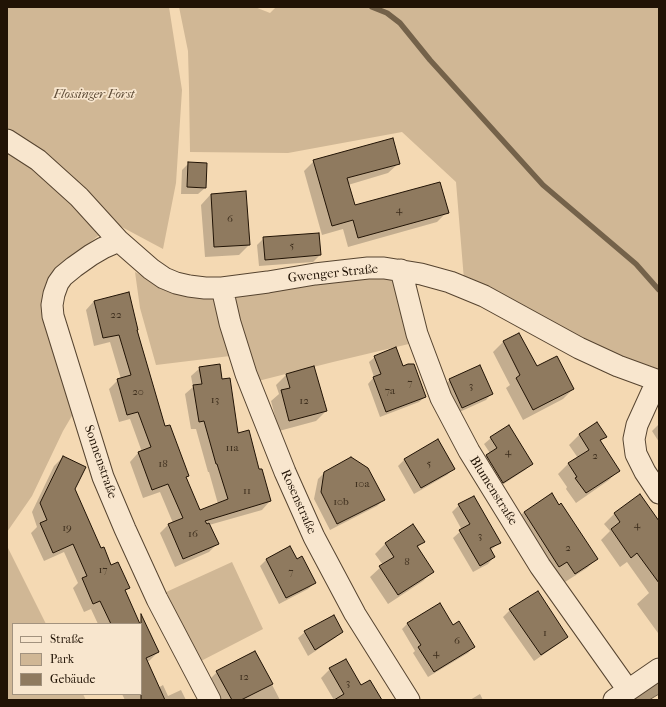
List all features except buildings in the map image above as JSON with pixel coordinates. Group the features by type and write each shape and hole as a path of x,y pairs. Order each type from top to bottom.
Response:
{"street":[{"name":"Gwenger Straße","path":"7,140 38,160 73,192 119,241 151,269 164,278 176,283 205,288 222,288 354,269 384,268 421,274 450,282 484,296 579,348 618,366 658,381"},
{"name":"Sonnenstraße","path":"119,241 102,248 63,276 58,283 54,294 52,305 53,316 103,477 122,523 157,599 210,700"},
{"name":"Blumenstraße","path":"401,270 417,334 441,398 469,451 621,695"},
{"name":"Rosenstraße","path":"222,288 230,323 246,374 310,530 355,614 409,700"},
{"path":"658,381 636,425 634,439 636,454 645,472 659,493"},
{"path":"621,695 659,669"}],"green space":[{"name":"Flossinger Forst","path":"7,7 169,7 182,90 176,183 163,249 120,226 98,236 68,260 53,280 73,414 63,431 32,496 7,532"},
{"path":"179,7 255,7 270,13 276,7 659,7 659,369 599,349 464,280 456,182 402,132 288,153 190,152 188,51"},
{"path":"135,272 169,291 213,294 230,356 156,365 140,308"},
{"path":"378,274 394,279 413,343 258,381 231,293"},
{"path":"7,546 46,623 12,623 12,695 84,695 86,700 7,700"},
{"path":"232,562 263,629 199,662 164,593"}],"shaded area":[{"path":"659,682 659,694 649,700 633,700"}],"waterway":[{"path":"372,7 387,13 400,23 430,60 543,185 636,264 659,290"}]}
